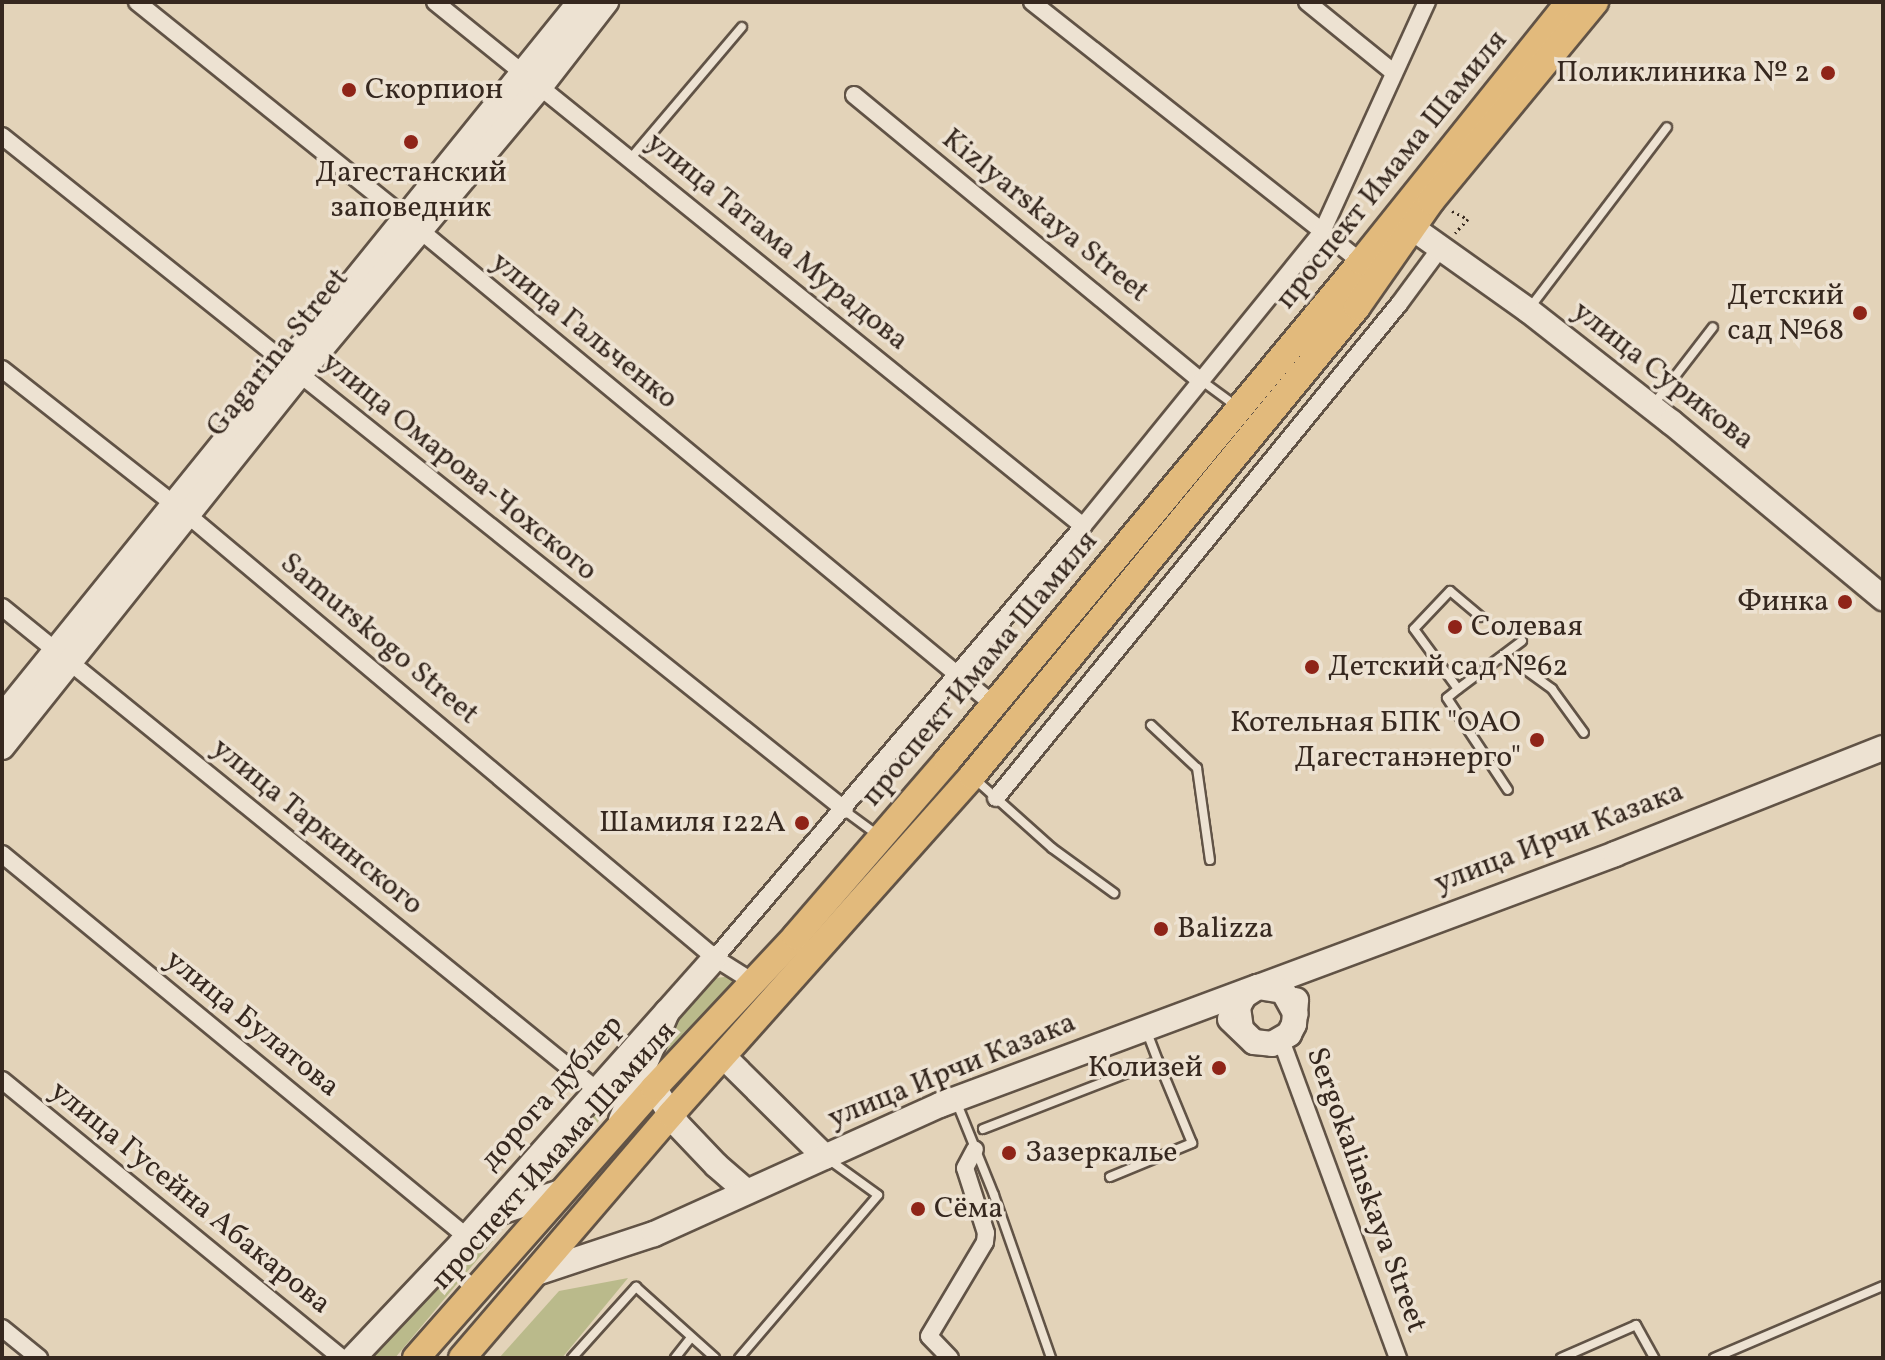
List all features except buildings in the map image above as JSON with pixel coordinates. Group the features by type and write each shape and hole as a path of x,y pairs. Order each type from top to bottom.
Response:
{"main road":[{"name":"Gagarina Street","path":"532,80 580,2"},
{"name":"Gagarina Street","path":"2,747 64,657 292,369 532,80 606,2"},
{"name":"проспект Имама Шамиля","path":"462,1358 539,1272 671,1114 972,776 1178,529 1569,2"},
{"name":"проспект Имама Шамиля","path":"1404,222 1431,201 1595,2"},
{"name":"улица Сурикова","path":"1404,222 1528,310 1879,589"},
{"name":"проспект Имама Шамиля","path":"416,1358 880,837 994,705 1238,408 1369,269"},
{"name":"Gagarina Street","path":"2,717 64,657"},
{"name":"улица Ирчи Казака","path":"539,1272 654,1234 955,1100 1307,966 1615,854 1883,748"},
{"name":"дорога дублер","path":"486,1217 715,958"},
{"path":"1193,1010 1224,1016 1254,1042 1272,1044 1289,1034 1296,1014 1299,985 1307,966"},
{"path":"1241,1029 1238,1007 1244,996 1258,987 1283,991 1296,1014"},
{"path":"617,1130 667,1012"},
{"path":"724,1057 825,1157"},
{"path":"654,1088 671,1114 716,1165 746,1191"},
{"path":"486,1217 561,1192"},
{"name":"проспект Имама Шамиля","path":"353,1358 486,1217"}],"street":[{"name":"улица Гальченко","path":"137,2 994,705"},
{"name":"улица Татама Мурадова","path":"435,2 1083,526"},
{"path":"1032,2 1369,269"},
{"path":"1307,2 1393,72"},
{"path":"715,958 845,810 1083,526 1322,232 1427,2"},
{"name":"Kizlyarskaya Street","path":"854,95 1201,381"},
{"name":"улица Омарова-Чохского","path":"2,136 845,810"},
{"path":"996,798 1369,341 1441,247"},
{"name":"Samurskogo Street","path":"2,369 181,510 715,958 753,982"},
{"name":"улица Таркинского","path":"2,607 598,1091"},
{"name":"улица Булатова","path":"2,854 467,1237"},
{"name":"Sergokalinskaya Street","path":"1281,1040 1398,1358"},
{"name":"улица Гусейна Абакарова","path":"2,1080 342,1358"},
{"path":"950,1358 929,1336 985,1242 986,1233 965,1168 975,1149"},
{"path":"2,1328 39,1358"}],"lane":[{"path":"630,159 742,27"},
{"path":"1528,310 1667,127"},
{"path":"1651,408 1713,327"},
{"path":"1201,381 1238,408"},
{"path":"1458,689 1414,629 1450,591 1481,617"},
{"path":"1508,790 1447,698 1522,641"},
{"path":"1500,658 1519,665 1552,689 1584,733"},
{"path":"1151,725 1197,768 1210,860"},
{"path":"972,776 1052,848 1114,893"},
{"path":"845,810 880,837"},
{"path":"1110,1177 1192,1143 1145,1028"},
{"path":"983,1129 1158,1061"},
{"path":"955,1100 1051,1358"},
{"path":"739,1358 878,1195 825,1157"},
{"path":"1714,1358 1883,1286"},
{"path":"572,1358 636,1287 690,1339 715,1358"},
{"path":"1561,1358 1636,1325 1654,1358"},
{"path":"675,1358 690,1339"}],"path":[{"path":"1444,207 1468,219"}],"green space":[{"path":"733,976 737,983 664,1060 678,1017 707,979"},
{"path":"642,1060 638,1078 530,1196 512,1202"},
{"path":"518,1211 395,1358 372,1358 494,1219"},
{"path":"628,1278 562,1358 499,1358 559,1291"}],"place":[{"name":"Поликлиника № 2","path":"1828,73"},
{"name":"Скорпион","path":"349,90"},
{"name":"Дагестанский заповедник","path":"411,142"},
{"name":"Детский сад №68","path":"1860,313"},
{"name":"Финка","path":"1845,602"},
{"name":"Солевая","path":"1455,627"},
{"name":"Детский сад №62","path":"1312,667"},
{"name":"Котельная БПК \"ОАО Дагестанэнерго\"","path":"1537,740"},
{"name":"Шамиля 122А","path":"802,823"},
{"name":"Balizza","path":"1161,929"},
{"name":"Колизей","path":"1219,1068"},
{"name":"Зазеркалье","path":"1009,1153"},
{"name":"Сёма","path":"918,1209"}]}
